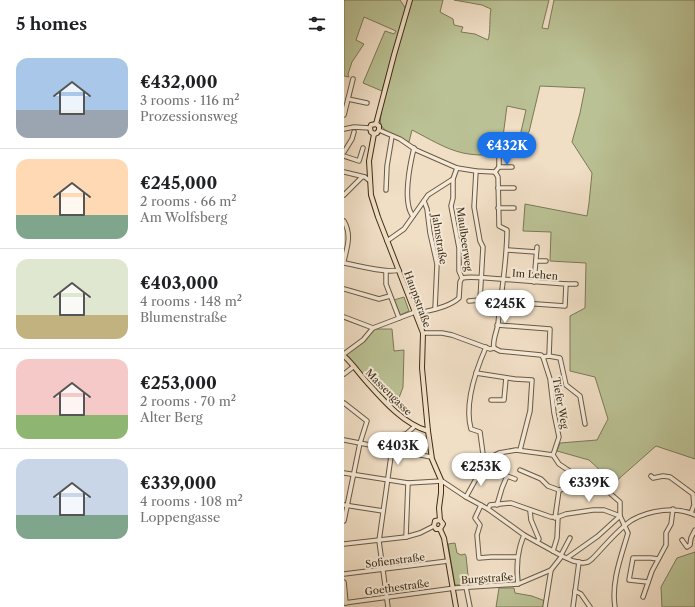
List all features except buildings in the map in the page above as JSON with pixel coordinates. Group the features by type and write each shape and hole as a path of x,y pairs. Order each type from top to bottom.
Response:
{"main road":[{"path":"376,124 372,124 370,128 371,132 374,134 379,130 379,126 376,124 410,0"},
{"name":"Hauptstraße","path":"374,134 369,161 371,195 387,241 423,333 422,368 431,457 442,481"},
{"name":"Massengasse","path":"344,355 380,396 403,418 414,427 428,431"},
{"path":"440,529 443,524 440,520 439,504 442,481"},
{"path":"440,520 436,521 434,526 436,529 440,529 444,538 456,607"}],"street":[{"path":"344,115 353,79"},
{"path":"348,99 367,103"},
{"path":"344,124 345,129 360,126 370,128"},
{"path":"379,130 457,168 495,172"},
{"path":"344,152 352,139 354,132"},
{"path":"386,190 387,166 392,136"},
{"path":"344,156 359,161 363,148"},
{"path":"413,216 409,212 408,190 409,167 414,148"},
{"path":"495,172 499,167 499,154"},
{"path":"499,167 512,167"},
{"name":"Maulbeerweg","path":"435,309 454,302 459,298 460,282 462,278 459,271 459,248 451,206 453,198 453,179 457,168"},
{"path":"476,171 474,207 480,241 483,248 480,300"},
{"path":"344,172 365,177 370,181"},
{"path":"494,348 507,250 507,230 500,226 498,208 498,177 495,172"},
{"path":"344,195 362,177"},
{"path":"387,241 404,229 428,195 453,179"},
{"path":"498,188 514,188"},
{"name":"Jahnstraße","path":"424,201 427,209 430,233 437,264 435,309"},
{"path":"498,208 514,208"},
{"path":"344,220 349,236 349,243 344,262 386,271 394,272 399,270"},
{"path":"534,282 537,247"},
{"path":"507,250 536,252"},
{"path":"536,261 546,262"},
{"path":"386,271 386,284 399,318"},
{"name":"Im Lehen","path":"462,278 576,284"},
{"name":"Im Lehen","path":"500,302 565,306 566,284"},
{"path":"344,289 379,299 390,296"},
{"path":"469,301 480,300 500,302"},
{"path":"344,317 376,328 399,318 435,309"},
{"path":"497,326 550,329 549,356"},
{"path":"344,355 363,340 373,328"},
{"path":"423,333 442,333 452,335 500,351 539,354 543,357 549,356 560,358 566,385 580,396 585,424"},
{"path":"486,347 476,373 471,395 470,427 471,429 480,432 484,454 487,459"},
{"name":"Tiefer Weg","path":"543,357 550,379 554,413 559,437 553,455"},
{"path":"344,374 353,367"},
{"path":"476,373 506,378 532,380 530,411 520,450"},
{"path":"491,400 504,400 506,378"},
{"path":"344,403 367,421 360,443 345,506 344,521"},
{"path":"401,435 406,434 414,427"},
{"path":"344,440 431,457"},
{"path":"388,607 379,541 392,449"},
{"path":"466,497 487,459 504,451 520,450 553,455 559,464 582,480 582,484 580,486 559,490 548,486 541,479 520,470"},
{"path":"344,473 408,483 442,481 488,509 524,535 561,556 585,563 592,559 624,526 632,520 672,509 693,514 693,494 670,477 663,476 653,478 652,476"},
{"path":"497,505 507,476 516,479"},
{"path":"406,537 408,483"},
{"path":"605,489 620,502 620,516 628,533 615,578 615,607"},
{"path":"553,551 557,538 556,517 559,490"},
{"path":"488,509 490,505 511,504 530,511 556,517 593,510 604,510 620,516"},
{"path":"481,505 475,518 480,525 477,535 479,559 491,557 517,557"},
{"path":"345,506 383,511"},
{"path":"643,597 652,571 666,545 666,533 671,524 672,509"},
{"path":"530,511 531,520 538,539 537,542"},
{"path":"567,558 598,536 620,516"},
{"path":"344,544 406,537 420,533 434,526"},
{"path":"682,540 687,547 690,545 695,530"},
{"path":"518,584 517,557 524,535"},
{"name":"Burgstraße","path":"452,588 518,584 551,570 561,556 570,538"},
{"path":"648,582 629,580 634,558 651,558 658,560"},
{"name":"Sofienstraße","path":"344,574 448,561"},
{"path":"573,607 579,562"},
{"path":"545,607 551,570"},
{"path":"344,582 345,603"},
{"path":"466,587 470,607"},
{"name":"Goethestraße","path":"345,603 452,588"},
{"path":"575,591 581,594 590,607"}],"green space":[{"path":"344,0 400,0 406,9 382,91 363,83 385,31 394,34 396,31 364,17 356,40 364,44 352,62 348,74 349,77 344,76"},
{"path":"411,0 443,0 440,12 453,19 454,25 463,27 461,32 475,34 488,40 491,9 482,5 454,0 549,0 542,28 548,29 554,0 695,0 695,459 656,446 614,483 589,460 557,451 560,443 597,440 608,419 595,377 570,371 570,316 585,308 586,263 550,261 551,232 523,231 525,204 587,216 592,173 572,142 585,88 540,86 529,132 521,138 519,153 484,155 463,153 443,146 412,130 409,142 390,133 381,125 383,103","holes":["507,106 526,110 520,136 512,141 501,152"]},
{"path":"404,297 409,311 400,315 394,300"},
{"path":"374,329 392,329 394,351 404,350 403,387 399,398 395,396 390,403 345,355"},
{"path":"455,543 457,553 461,555 465,554 466,556 469,585 455,585 448,544"},
{"path":"695,552 695,607 662,607 661,587 677,558"},
{"path":"499,588 514,588 515,593 532,596 545,601 545,607 496,607"}]}
